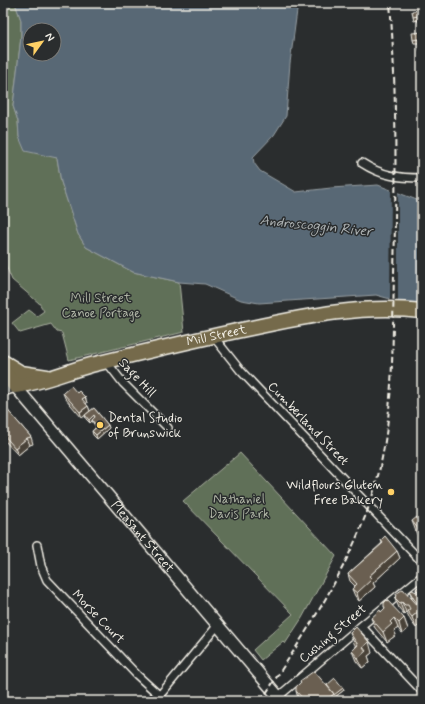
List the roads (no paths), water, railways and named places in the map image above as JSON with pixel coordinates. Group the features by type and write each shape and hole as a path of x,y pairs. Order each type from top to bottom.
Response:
{"highway":[{"name":"Mill Street","path":"9,388 32,384 106,361 291,319 363,310 422,311"},
{"path":"3,362 22,373 50,378"},
{"name":"Pleasant Street","path":"3,371 9,388"}],"main road":[{"name":"Pleasant Street","path":"9,388 218,625 281,699"}],"street":[{"path":"362,163 382,174 398,178 422,178"},
{"name":"Cumberland Street","path":"213,336 240,370 422,562"},
{"name":"Sage Hill","path":"106,361 123,383 168,428"},
{"name":"Morse Court","path":"37,545 41,566 47,580 158,698"},
{"name":"Cushing Street","path":"281,699 361,626 422,576"},
{"path":"158,698 218,625"},
{"path":"361,626 422,691"}],"water":[{"name":"Androscoggin River","path":"15,3 298,3 290,63 286,116 274,135 253,157 254,163 260,171 296,192 378,185 422,202 422,305 408,304 376,295 259,303 241,300 205,284 179,282 133,272 86,247 78,234 61,182 57,158 25,151 19,137 18,121 13,106 21,37 21,20"}],"railway":[{"path":"261,701 321,606 347,558 369,506 384,449 388,420 392,362 395,206 395,105 390,3"}],"place":[{"name":"Dental Studio of Brunswick","path":"100,425"},
{"name":"Wildflours Gluten Free Bakery","path":"391,492"}],"park label":[{"name":"Mill Street Canoe Portage","path":"101,306"},
{"name":"Nathaniel Davis Park","path":"239,506"}]}
